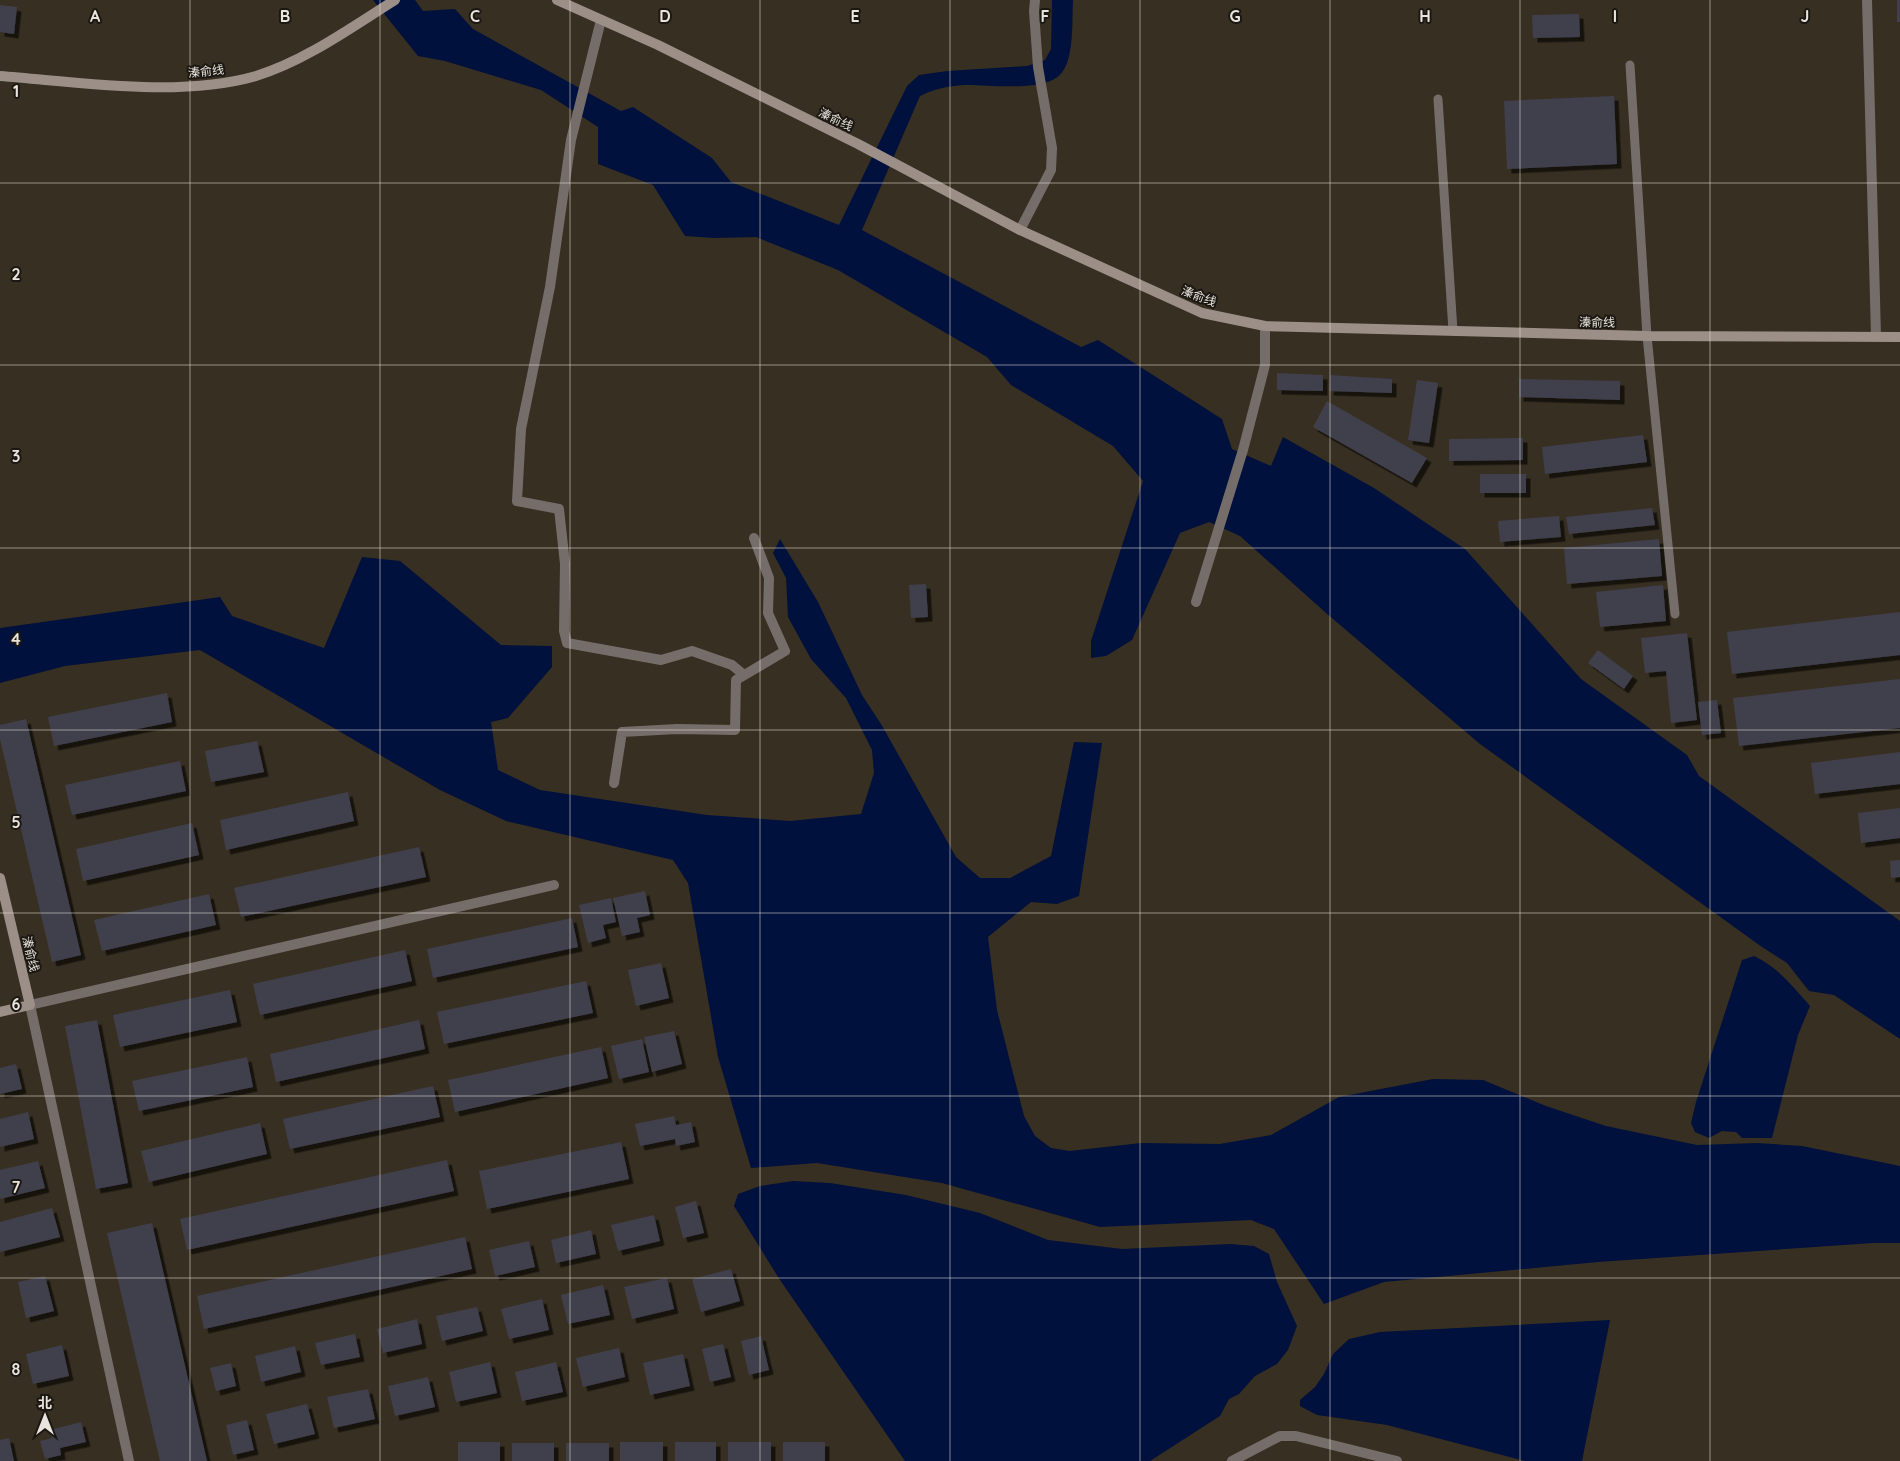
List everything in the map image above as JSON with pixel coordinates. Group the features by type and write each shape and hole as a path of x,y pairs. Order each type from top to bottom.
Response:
{"main road":[{"name":"溱俞线","path":"0,76 129,86 207,85 256,75 310,53 395,0"},
{"name":"溱俞线","path":"557,0 658,45 858,144 1020,230 1202,313 1265,326 1647,336 1900,337"},
{"name":"溱俞线","path":"0,878 30,1005"},
{"path":"0,1012 30,1005"}],"street":[{"path":"1020,230 1051,170 1052,148 1038,67 1035,0"},
{"path":"1868,0 1876,336"},
{"path":"601,20 571,140 550,287 522,429 517,501 559,509 566,564 564,631 567,643 661,660 692,651 732,665 744,675"},
{"path":"1196,602 1243,450 1265,365 1265,326"},
{"path":"614,783 622,732 677,729 735,730 736,680 785,651 768,613 769,578 754,538"},
{"path":"129,1461 30,1005 554,885"},
{"path":"1232,1461 1280,1436 1296,1436 1396,1461"}],"lane":[{"path":"1630,65 1647,336 1674,614"},
{"path":"1438,99 1452,331"}],"water":[{"path":"373,0 415,0 423,11 455,9 473,29 621,111 633,107 712,158 731,182 839,225 907,86 919,75 947,71 1027,66 1045,60 1051,49 1052,0 1073,0 1072,37 1069,56 1063,71 1056,78 1045,83 1032,85 952,86 920,96 862,230 1081,347 1098,340 1222,419 1232,449 1271,466 1283,437 1374,488 1465,549 1581,679 1687,755 1699,776 1900,921 1900,1039 1834,995 1809,991 1787,963 1480,744 1326,613 1240,536 1209,522 1180,533 1132,640 1106,656 1091,658 1091,641 1143,481 1113,446 1011,385 987,357 838,270 756,237 714,238 685,236 653,185 598,164 598,127 541,90 445,61 418,56"},
{"path":"780,539 818,602 862,695 881,724 956,857 980,878 1010,878 1051,856 1074,742 1102,743 1079,896 1057,904 1031,902 988,937 997,1010 1024,1116 1035,1136 1051,1148 1070,1151 1141,1143 1220,1144 1271,1135 1339,1097 1433,1079 1483,1080 1546,1106 1606,1126 1697,1145 1757,1143 1802,1146 1900,1166 1900,1243 1873,1243 1598,1262 1384,1282 1324,1304 1274,1229 1251,1220 1100,1227 942,1183 817,1163 751,1168 718,1057 688,883 673,860 506,821 440,790 200,650 65,666 0,683 0,628 220,597 232,616 324,648 362,557 400,561 501,645 552,646 552,667 508,718 491,722 498,770 540,790 707,815 790,821 861,814 874,773 872,750 846,698 811,659 788,617 786,578 773,553"},
{"path":"1754,956 1778,972 1810,1006 1798,1035 1772,1138 1742,1138 1736,1132 1722,1131 1709,1138 1695,1132 1691,1123 1696,1102 1742,960"},
{"path":"793,1181 830,1183 906,1195 980,1213 1048,1240 1122,1249 1230,1244 1254,1246 1269,1254 1277,1282 1297,1326 1288,1350 1277,1364 1255,1376 1239,1394 1229,1399 1220,1416 1150,1461 905,1461 780,1280 734,1206 738,1194 760,1186"},
{"path":"1610,1320 1582,1461 1525,1461 1387,1425 1317,1415 1300,1406 1300,1400 1315,1387 1324,1374 1333,1354 1349,1339 1380,1332"}],"building":[{"path":"1897,0 1900,0 1900,22 1897,22"},
{"path":"0,5 17,7 14,34 0,32"},
{"path":"1579,14 1580,37 1533,38 1532,15"},
{"path":"1614,96 1617,164 1507,169 1504,101"},
{"path":"1277,373 1323,375 1323,391 1277,390"},
{"path":"1330,375 1392,379 1392,393 1329,391"},
{"path":"1519,379 1620,381 1620,400 1519,397"},
{"path":"1417,380 1438,383 1429,443 1408,440"},
{"path":"1327,401 1427,458 1412,483 1313,427"},
{"path":"1643,435 1647,462 1545,474 1542,447"},
{"path":"1523,438 1523,460 1449,461 1449,439"},
{"path":"1480,474 1526,474 1526,493 1480,493"},
{"path":"1652,508 1655,525 1569,534 1566,517"},
{"path":"1559,516 1561,537 1500,542 1498,521"},
{"path":"1659,539 1662,576 1567,584 1564,548"},
{"path":"926,584 928,617 911,618 909,585"},
{"path":"1663,585 1666,621 1600,627 1596,592"},
{"path":"1900,612 1900,655 1732,674 1727,632"},
{"path":"1687,633 1697,720 1671,723 1666,671 1645,673 1641,638"},
{"path":"1598,650 1633,676 1624,689 1588,663"},
{"path":"1900,679 1900,728 1739,746 1733,698"},
{"path":"167,693 172,722 54,746 48,717"},
{"path":"1717,700 1721,733 1702,735 1698,702"},
{"path":"26,719 81,955 52,962 0,739 0,725"},
{"path":"257,741 264,772 211,782 205,751"},
{"path":"1900,752 1900,784 1815,794 1811,763"},
{"path":"180,761 186,791 72,815 65,785"},
{"path":"348,792 354,821 226,850 220,820"},
{"path":"1900,808 1900,838 1861,843 1858,813"},
{"path":"192,823 199,855 83,881 76,849"},
{"path":"419,847 426,877 241,917 234,888"},
{"path":"1900,860 1900,877 1891,878 1890,861"},
{"path":"645,891 650,915 637,918 640,932 622,936 613,898"},
{"path":"209,894 216,925 102,951 94,920"},
{"path":"611,898 616,922 603,925 606,938 588,943 579,905"},
{"path":"572,918 578,947 433,978 427,949"},
{"path":"405,950 412,981 260,1015 253,984"},
{"path":"661,963 669,998 636,1006 628,970"},
{"path":"586,981 593,1013 444,1044 437,1012"},
{"path":"230,990 237,1022 120,1047 113,1015"},
{"path":"97,1020 128,1183 96,1189 65,1026"},
{"path":"419,1020 425,1049 276,1082 270,1054"},
{"path":"674,1031 682,1064 652,1072 644,1037"},
{"path":"642,1039 649,1072 619,1079 611,1046"},
{"path":"601,1047 608,1078 455,1112 448,1080"},
{"path":"247,1057 253,1087 139,1111 132,1081"},
{"path":"16,1064 22,1089 0,1094 0,1068"},
{"path":"433,1086 440,1117 290,1149 283,1119"},
{"path":"28,1112 34,1139 0,1147 0,1119"},
{"path":"674,1116 676,1125 691,1122 695,1142 676,1146 675,1139 640,1146 635,1124"},
{"path":"260,1123 267,1154 149,1182 141,1151"},
{"path":"621,1142 629,1179 487,1209 479,1171"},
{"path":"447,1160 454,1191 187,1250 180,1219"},
{"path":"38,1161 45,1188 0,1199 0,1170"},
{"path":"696,1201 704,1233 683,1238 675,1207"},
{"path":"52,1208 60,1237 0,1252 0,1222"},
{"path":"654,1215 660,1241 618,1251 611,1225"},
{"path":"152,1223 207,1461 160,1461 107,1233"},
{"path":"591,1230 596,1254 556,1263 551,1240"},
{"path":"465,1237 472,1269 204,1329 197,1296"},
{"path":"529,1241 535,1267 495,1276 489,1250"},
{"path":"731,1269 740,1301 701,1312 692,1279"},
{"path":"45,1276 54,1311 26,1318 18,1282"},
{"path":"667,1278 674,1309 632,1319 624,1287"},
{"path":"603,1285 610,1315 568,1324 561,1295"},
{"path":"542,1299 549,1330 509,1339 501,1309"},
{"path":"477,1307 483,1331 442,1341 436,1316"},
{"path":"417,1319 422,1344 383,1353 377,1329"},
{"path":"355,1334 360,1357 321,1365 315,1343"},
{"path":"761,1336 769,1370 749,1375 741,1341"},
{"path":"723,1344 731,1377 710,1382 702,1349"},
{"path":"62,1345 69,1376 33,1384 26,1354"},
{"path":"295,1346 301,1372 261,1382 255,1356"},
{"path":"619,1348 625,1377 583,1387 576,1358"},
{"path":"683,1354 690,1386 650,1395 643,1363"},
{"path":"490,1362 497,1393 456,1402 449,1372"},
{"path":"556,1362 563,1392 522,1401 515,1372"},
{"path":"231,1363 236,1386 216,1391 210,1368"},
{"path":"428,1377 435,1407 395,1416 388,1386"},
{"path":"368,1389 375,1419 334,1428 327,1397"},
{"path":"307,1404 315,1434 274,1444 266,1414"},
{"path":"247,1420 254,1450 233,1455 226,1425"},
{"path":"81,1422 86,1442 60,1448 61,1455 45,1459 40,1441 52,1438 50,1430"},
{"path":"9,1438 14,1461 0,1461 0,1440"},
{"path":"458,1442 500,1442 500,1461 458,1461"},
{"path":"620,1442 663,1442 663,1461 620,1461"},
{"path":"675,1442 716,1442 716,1461 675,1461"},
{"path":"728,1442 771,1442 771,1461 728,1461"},
{"path":"783,1442 825,1442 825,1461 783,1461"},
{"path":"512,1443 554,1443 554,1461 512,1461"},
{"path":"566,1443 609,1443 609,1461 566,1461"}]}
